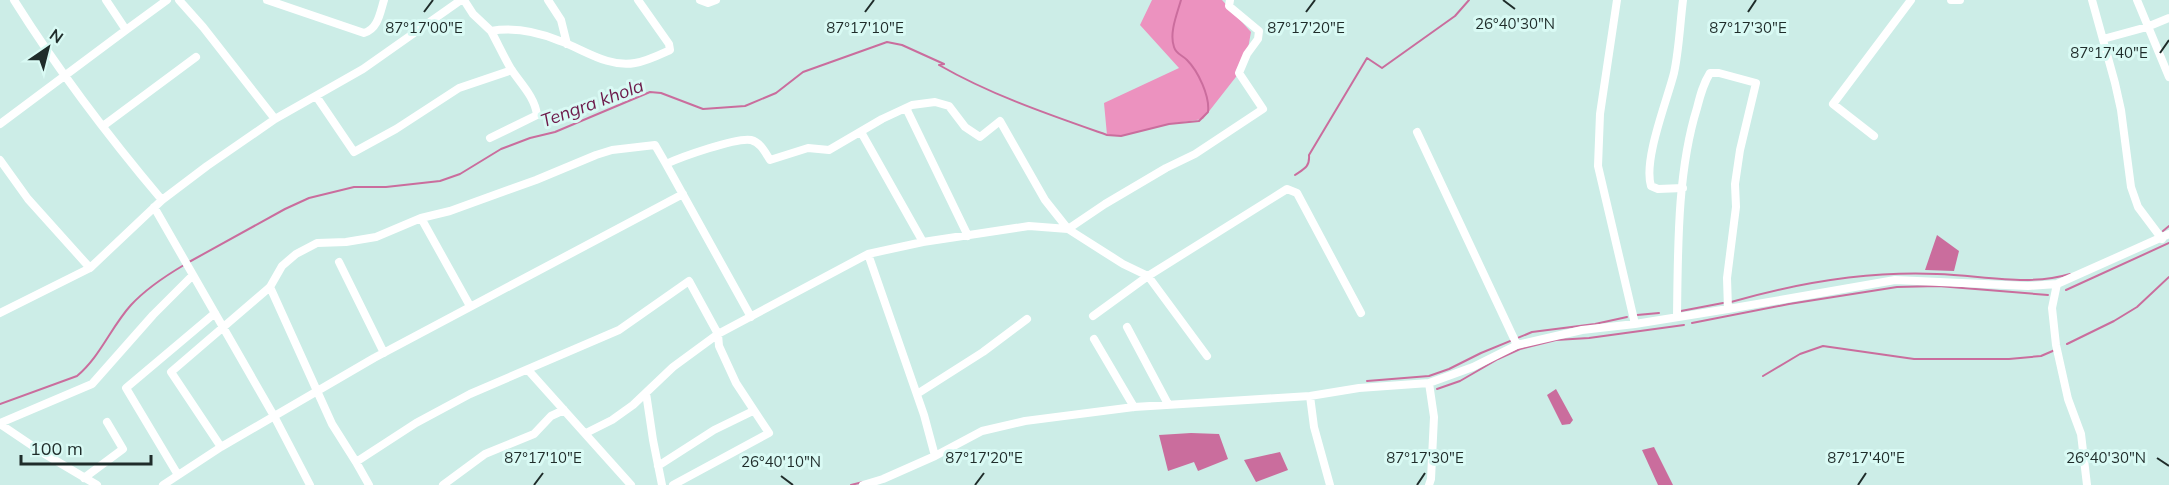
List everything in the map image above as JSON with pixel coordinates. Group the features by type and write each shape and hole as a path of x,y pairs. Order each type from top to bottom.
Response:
{"street":[{"path":"14,0 65,77 162,200"},
{"path":"106,0 126,30"},
{"path":"0,124 167,0"},
{"path":"179,0 238,70 275,119"},
{"path":"267,0 364,33 373,30 384,0"},
{"path":"0,313 90,268 162,200 207,166 275,119 363,69 463,0 491,31 537,111 537,115 490,138"},
{"path":"548,0 561,20 567,44"},
{"path":"491,31 505,28 533,33 595,56 623,64 635,63 670,50 669,44 638,0"},
{"path":"700,0 708,3 716,0"},
{"path":"586,433 612,420 646,393 673,367 718,334 868,254 922,242 1029,226 1068,229 1105,204 1166,168 1195,154 1263,108 1239,73 1247,54 1258,39 1259,31 1229,6 1230,0"},
{"path":"1617,0 1600,114 1598,166 1635,324"},
{"path":"1683,0 1674,72 1653,151 1650,180 1651,186 1658,189 1683,188"},
{"path":"1874,136 1833,104 1911,0"},
{"path":"1951,0 1960,0"},
{"path":"863,485 883,479 935,456 982,431 1025,421 1168,404 1310,396 1359,388 1429,383 1473,367 1515,341 1635,324 1895,280 2028,286 2057,284 2165,236 2138,207 2131,188 2121,110 2092,0"},
{"path":"2137,0 2169,77"},
{"path":"2103,39 2147,27 2169,18"},
{"path":"103,126 196,57"},
{"path":"316,96 354,152 396,129 459,88 512,70"},
{"path":"1677,316 1685,158 1694,116 1705,81 1710,73 1719,73 1756,83 1740,150 1735,184 1736,207 1727,278 1728,309"},
{"path":"666,164 681,157 742,140 753,140 770,160 808,148 829,150 882,119 912,105 935,102 949,106 965,128 980,136 1000,122 1045,200 1068,229 1123,264 1148,276 1207,356"},
{"path":"906,108 968,236"},
{"path":"861,132 922,242"},
{"path":"1417,132 1515,341"},
{"path":"221,447 171,372 270,287 282,266 296,254 317,243 346,242 376,237 421,218 450,211 612,150 654,146 751,317"},
{"path":"0,160 28,199 90,268"},
{"path":"1093,316 1148,276 1287,189 1297,193 1361,313"},
{"path":"163,485 221,447 316,391 470,306 683,194"},
{"path":"154,207 274,416 309,485"},
{"path":"421,218 470,306"},
{"path":"868,254 917,394 935,456"},
{"path":"339,262 384,353"},
{"path":"98,485 14,435 0,423 92,384 153,315 193,275"},
{"path":"356,462 416,423 471,394 619,330 689,281 718,334 719,346 730,371 753,411 769,433 673,485"},
{"path":"2057,284 2052,308 2056,345 2068,399 2081,434 2087,485"},
{"path":"270,287 332,424 369,485"},
{"path":"178,475 126,388 215,313"},
{"path":"917,394 983,352 1027,319"},
{"path":"1127,327 1168,404"},
{"path":"1094,339 1134,408"},
{"path":"528,370 631,485"},
{"path":"1429,383 1434,417 1429,485"},
{"path":"646,393 662,485"},
{"path":"1310,396 1314,427 1330,485"},
{"path":"443,485 484,454 534,435 551,416 564,410"},
{"path":"658,466 714,430 753,411"},
{"path":"84,478 123,449 107,422"}],"shaded area":[{"path":"1152,0 1222,0 1251,32 1247,54 1239,73 1203,119 1169,124 1121,136 1107,135 1104,103 1179,68 1140,25"},
{"path":"1937,235 1959,251 1954,271 1925,270"},
{"path":"1556,389 1573,420 1570,424 1562,425 1547,395"},
{"path":"1219,434 1228,459 1198,471 1194,462 1168,471 1159,435"},
{"path":"1654,447 1673,485 1658,485 1642,450"},
{"path":"1280,452 1288,470 1256,482 1244,460"}],"waterway":[{"name":"Tengra khola","path":"189,262 309,198 354,187 386,187 440,181 460,174 501,149 555,132 650,92 661,93 703,109 745,106 776,93 803,72 887,42 902,45 944,64 939,65 1000,95 1107,135 1121,136 1169,124 1199,121 1208,112 1205,91 1195,71 1176,51 1172,36 1181,0"},
{"path":"1295,175 1307,165 1309,155 1367,58 1382,68 1455,16 1469,0"},
{"path":"2163,231 2169,226"},
{"path":"2066,290 2169,243"},
{"name":"Tengra khola","path":"0,404 77,376 99,351 131,305 142,294 184,265"},
{"path":"1731,302 1807,284 1885,274 1937,274 2021,280 2054,278 2070,274"},
{"path":"2067,344 2137,307 2169,277"},
{"path":"1692,323 1789,304 1897,287 1938,286 2048,295"},
{"path":"1681,311 1723,303"},
{"path":"1637,315 1659,313"},
{"path":"1367,381 1429,376 1532,332 1595,324 1627,317"},
{"path":"1437,389 1460,381 1520,349 1556,340 1589,338 1684,325"},
{"path":"1763,376 1800,354 1823,346 1914,359 2009,359 2041,356 2055,350"},
{"path":"851,485 863,482"}]}
